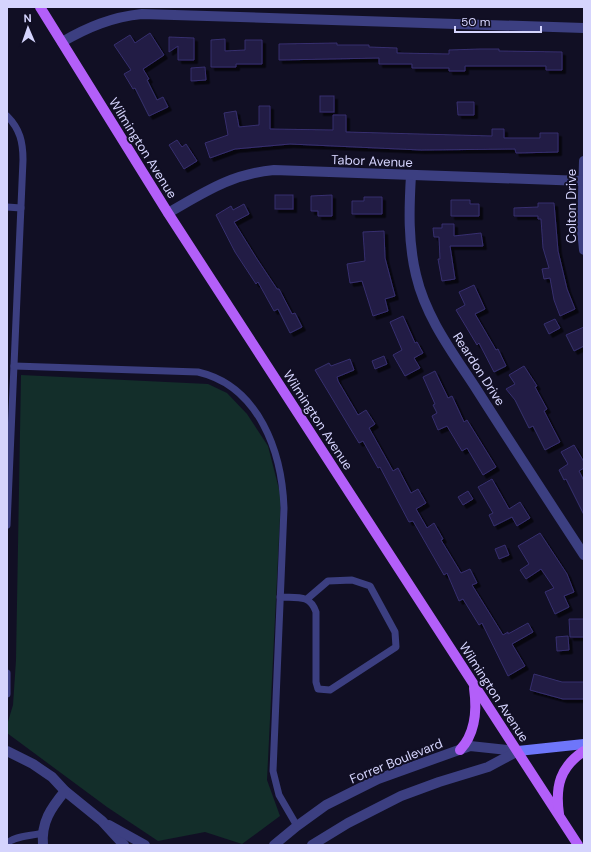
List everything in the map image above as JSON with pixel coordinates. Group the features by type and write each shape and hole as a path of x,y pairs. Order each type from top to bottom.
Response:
{"main road":[{"name":"Wilmington Avenue","path":"40,7 168,212 578,845"},
{"path":"460,750 470,737 472,729 476,707 473,684"},
{"path":"559,816 559,784 561,775 568,764 584,751"}],"street":[{"path":"62,42 105,21 142,14 584,28"},
{"name":"Colton Drive","path":"584,161 582,230 584,250"},
{"name":"Tabor Avenue","path":"168,212 223,182 256,172 274,170 584,181"},
{"name":"Reardon Drive","path":"411,176 409,216 412,256 416,276 427,308 450,350 584,556"},
{"name":"Forrer Boulevard","path":"274,845 326,805 378,779 470,746 518,751 584,744"},
{"path":"7,751 33,764 52,777 65,791 102,821 124,845"},
{"name":"Forrer Boulevard","path":"312,845 348,823 401,796 439,782 488,767 518,751"},
{"path":"43,845 42,833 44,821 51,808 65,791"},
{"path":"102,821 145,845"}],"lane":[{"path":"7,116 16,126 23,145 7,525"},
{"path":"7,207 21,208"},
{"path":"14,366 198,372 211,375 233,388 247,400 265,426 273,445 280,472 284,508 273,771 279,795 297,826"},
{"path":"280,597 307,599 313,603 316,612 316,682 318,689 330,690 396,647 395,632 370,586 352,580 328,580 307,599"},
{"path":"7,673 7,694"},
{"path":"7,844 9,841 17,838 42,833"}],"green space":[{"path":"21,375 208,384 227,393 247,414 268,446 281,497 267,780 280,816 242,844 205,832 158,841 107,807 7,733 7,725 13,705 16,660"}],"building":[{"path":"150,33 164,55 143,69 149,79 147,80 157,100 163,97 168,107 149,116 135,88 133,89 124,74 131,70 114,45 130,35 135,43"},
{"path":"169,37 194,38 194,60 178,60 178,46 169,52"},
{"path":"225,39 225,51 245,50 245,40 262,40 262,64 236,64 236,67 211,67 211,40"},
{"path":"337,43 337,45 369,45 369,47 397,48 397,53 449,54 449,50 480,49 499,49 499,51 562,52 562,70 546,70 546,66 465,66 465,71 449,71 449,68 412,68 412,64 379,64 379,58 279,60 279,44"},
{"path":"205,67 206,80 191,81 191,68"},
{"path":"320,96 334,96 334,112 320,112"},
{"path":"457,102 474,102 474,115 458,115"},
{"path":"259,106 270,106 270,129 333,130 333,115 346,115 346,132 492,136 492,129 504,129 504,138 540,138 540,133 558,133 558,152 516,153 515,149 421,150 290,144 235,149 210,158 205,143 228,135 224,113 236,111 239,127 259,125"},
{"path":"177,140 182,147 186,144 197,161 184,169 169,145"},
{"path":"275,195 293,195 293,209 275,209"},
{"path":"332,195 332,216 318,216 318,211 311,211 311,196"},
{"path":"364,197 382,197 382,214 352,214 352,201 364,201"},
{"path":"451,200 470,200 470,204 479,204 479,216 451,216"},
{"path":"538,203 554,203 558,251 567,289 575,309 560,316 554,300 550,278 544,279 542,269 549,268 543,248 541,219 538,219 538,216 514,216 514,208 538,207"},
{"path":"244,204 249,214 234,222 277,289 279,289 292,314 295,313 302,327 290,333 278,309 274,311 258,282 256,284 235,252 216,215 231,206 233,210"},
{"path":"442,224 454,224 454,236 481,233 483,246 450,246 455,279 442,281 438,259 440,259 439,237 434,237 433,228 442,228"},
{"path":"384,231 385,258 395,296 385,299 388,311 373,316 362,281 350,283 347,264 365,261 363,232"},
{"path":"474,285 485,309 475,314 496,350 498,349 506,366 494,372 479,343 477,345 456,310 465,305 459,292"},
{"path":"403,316 415,343 417,342 423,353 414,358 420,368 405,376 393,355 402,350 390,322"},
{"path":"555,319 560,328 549,334 544,324"},
{"path":"584,327 584,346 574,351 566,335"},
{"path":"384,356 387,364 375,369 372,361"},
{"path":"350,359 354,370 337,377 338,381 358,415 366,410 375,424 369,428 393,471 398,468 411,493 418,489 426,503 416,509 427,528 434,523 443,539 441,540 461,573 470,569 477,583 472,585 503,635 508,632 508,634 528,623 533,632 512,644 525,666 508,676 482,623 479,625 463,599 459,601 447,573 444,575 413,521 409,522 380,467 378,468 363,441 359,443 315,370 329,363 331,366"},
{"path":"524,366 537,386 535,387 547,409 544,411 560,442 545,450 533,426 529,428 515,400 506,389 515,384 509,375"},
{"path":"435,371 448,398 452,396 464,422 467,420 496,467 483,475 467,448 462,451 447,426 438,430 432,416 437,413 433,405 435,404 423,377"},
{"path":"574,445 584,462 584,468 579,471 584,481 584,515 566,479 564,480 559,470 568,464 561,452"},
{"path":"492,479 509,509 520,502 530,518 517,526 512,517 494,526 489,515 493,513 478,487"},
{"path":"468,491 473,499 463,505 458,497"},
{"path":"540,533 567,574 574,592 564,596 569,607 555,614 545,592 554,588 541,569 526,579 520,570 529,564 518,546"},
{"path":"505,545 509,555 499,559 495,549"},
{"path":"569,619 584,619 584,637 570,637"},
{"path":"568,636 569,650 557,651 556,637"},
{"path":"534,674 562,682 584,682 584,699 563,699 530,690"}]}
